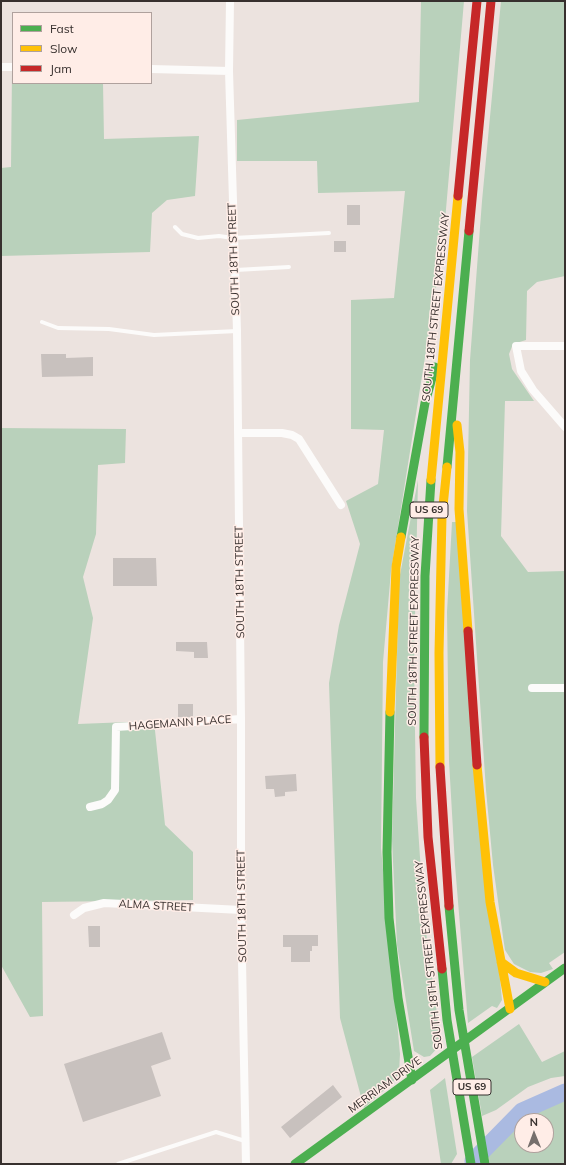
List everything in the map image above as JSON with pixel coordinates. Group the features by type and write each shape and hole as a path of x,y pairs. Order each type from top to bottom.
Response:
{"main road":[{"name":"SOUTH 18TH STREET EXPRESSWAY","path":"471,1164 447,1020 428,837 424,748 425,576 432,469 478,1"},
{"name":"US 69","path":"485,1164 459,1010 445,866 440,765 439,653 442,516 491,1"},
{"path":"412,1080 398,998 389,918 387,852 392,629 396,567 413,466 425,403 447,324"},
{"path":"453,394 460,452 459,509 481,821 490,902 510,1009"},
{"path":"501,962 516,973 545,982"},
{"name":"MERRIAM DRIVE","path":"295,1164 565,968"}],"street":[{"name":"SOUTH 18TH STREET","path":"230,1 229,71 237,331 241,719 241,910 246,1164"},
{"path":"1,67 12,67"},
{"path":"152,69 229,71"},
{"path":"565,346 516,346 521,371 525,378 533,390 565,427"},
{"path":"238,433 282,433 292,435 299,439 341,505"},
{"path":"532,688 565,688"},
{"name":"HAGEMANN PLACE","path":"90,807 102,804 108,800 115,790 116,728 241,719"},
{"name":"ALMA STREET","path":"74,915 84,908 104,903 241,910"}],"lane":[{"path":"176,227 182,234 191,237 219,236 233,238 329,233"},
{"path":"236,270 289,267"},
{"path":"42,322 58,328 109,329 154,335 237,331"},
{"path":"118,1164 216,1132 246,1141"}],"green space":[{"path":"421,1 464,1 443,244 391,571 383,662 381,848 400,1054 399,1073 393,1082 364,1108 340,1018 329,683 339,625 360,544 346,501 378,484 384,430 351,429 351,300 394,298 405,191 318,193 317,161 237,161 237,120 419,102"},
{"path":"501,1 565,1 565,276 537,282 527,291 526,340 513,344 509,354 512,369 534,401 505,401 501,536 528,572 565,571 565,952 549,963 553,969 541,973 530,972 514,964 505,950 493,865 486,790 467,511 470,360 482,201"},
{"path":"12,71 12,84 103,84 104,139 199,136 195,196 167,200 152,213 150,252 1,256 1,168 11,167"},
{"path":"1,428 126,429 125,463 98,465 96,534 83,577 93,618 78,724 154,721 165,825 193,852 193,900 42,902 43,1016 30,1017 1,965"},
{"path":"418,480 414,662 416,798 424,917 441,1044 430,1056 424,1057 414,1051 397,945 392,840 399,580"},
{"path":"452,522 456,522 502,1000 497,1008 492,1006 468,1023 455,865 449,761 447,612"},
{"path":"519,1024 542,1062 565,1051 565,1076 551,1078 528,1087 496,1110 482,1116 472,1057"},
{"path":"445,1078 457,1154 451,1164 441,1164 430,1090"},
{"path":"565,1097 565,1164 490,1164 488,1156 514,1127 514,1153 554,1153 554,1113 531,1113"}],"building":[{"path":"347,205 360,205 360,225 347,225"},
{"path":"334,241 346,241 346,252 334,252"},
{"path":"41,354 66,354 66,358 93,357 93,376 42,377"},
{"path":"113,558 156,558 157,586 113,586"},
{"path":"176,642 207,642 208,658 194,658 194,652 176,651"},
{"path":"178,704 193,704 193,717 178,717"},
{"path":"296,774 297,791 285,792 285,796 275,797 274,789 266,789 265,776"},
{"path":"88,926 100,926 100,947 89,947"},
{"path":"283,935 318,935 318,946 312,946 312,951 310,951 310,962 291,962 291,947 283,947"},
{"path":"162,1032 171,1059 151,1066 161,1096 83,1122 64,1064"},
{"path":"333,1085 342,1097 290,1138 281,1127"}],"waterway":[{"path":"473,1161 522,1111 565,1092"}],"traffic: fast":[{"path":"447,467 469,231"},
{"path":"401,537 425,403 435,367"},
{"path":"424,737 425,576 431,480"},
{"path":"390,712 387,852 389,918 398,998 412,1080"},
{"path":"449,906 459,1010 485,1164"},
{"path":"295,1164 565,968"},
{"path":"442,969 447,1020 471,1164"}],"traffic: slow":[{"path":"431,480 458,196"},
{"path":"457,425 460,452 459,509 468,631"},
{"path":"440,767 439,653 442,516 447,467"},
{"path":"390,712 396,567 401,537"},
{"path":"477,765 490,902 510,1009"},
{"path":"501,962 516,973 545,982"}],"traffic: jam":[{"path":"458,196 477,1"},
{"path":"469,231 491,1"},
{"path":"468,631 477,765"},
{"path":"424,737 428,837 442,969"},
{"path":"440,767 449,906"}]}
